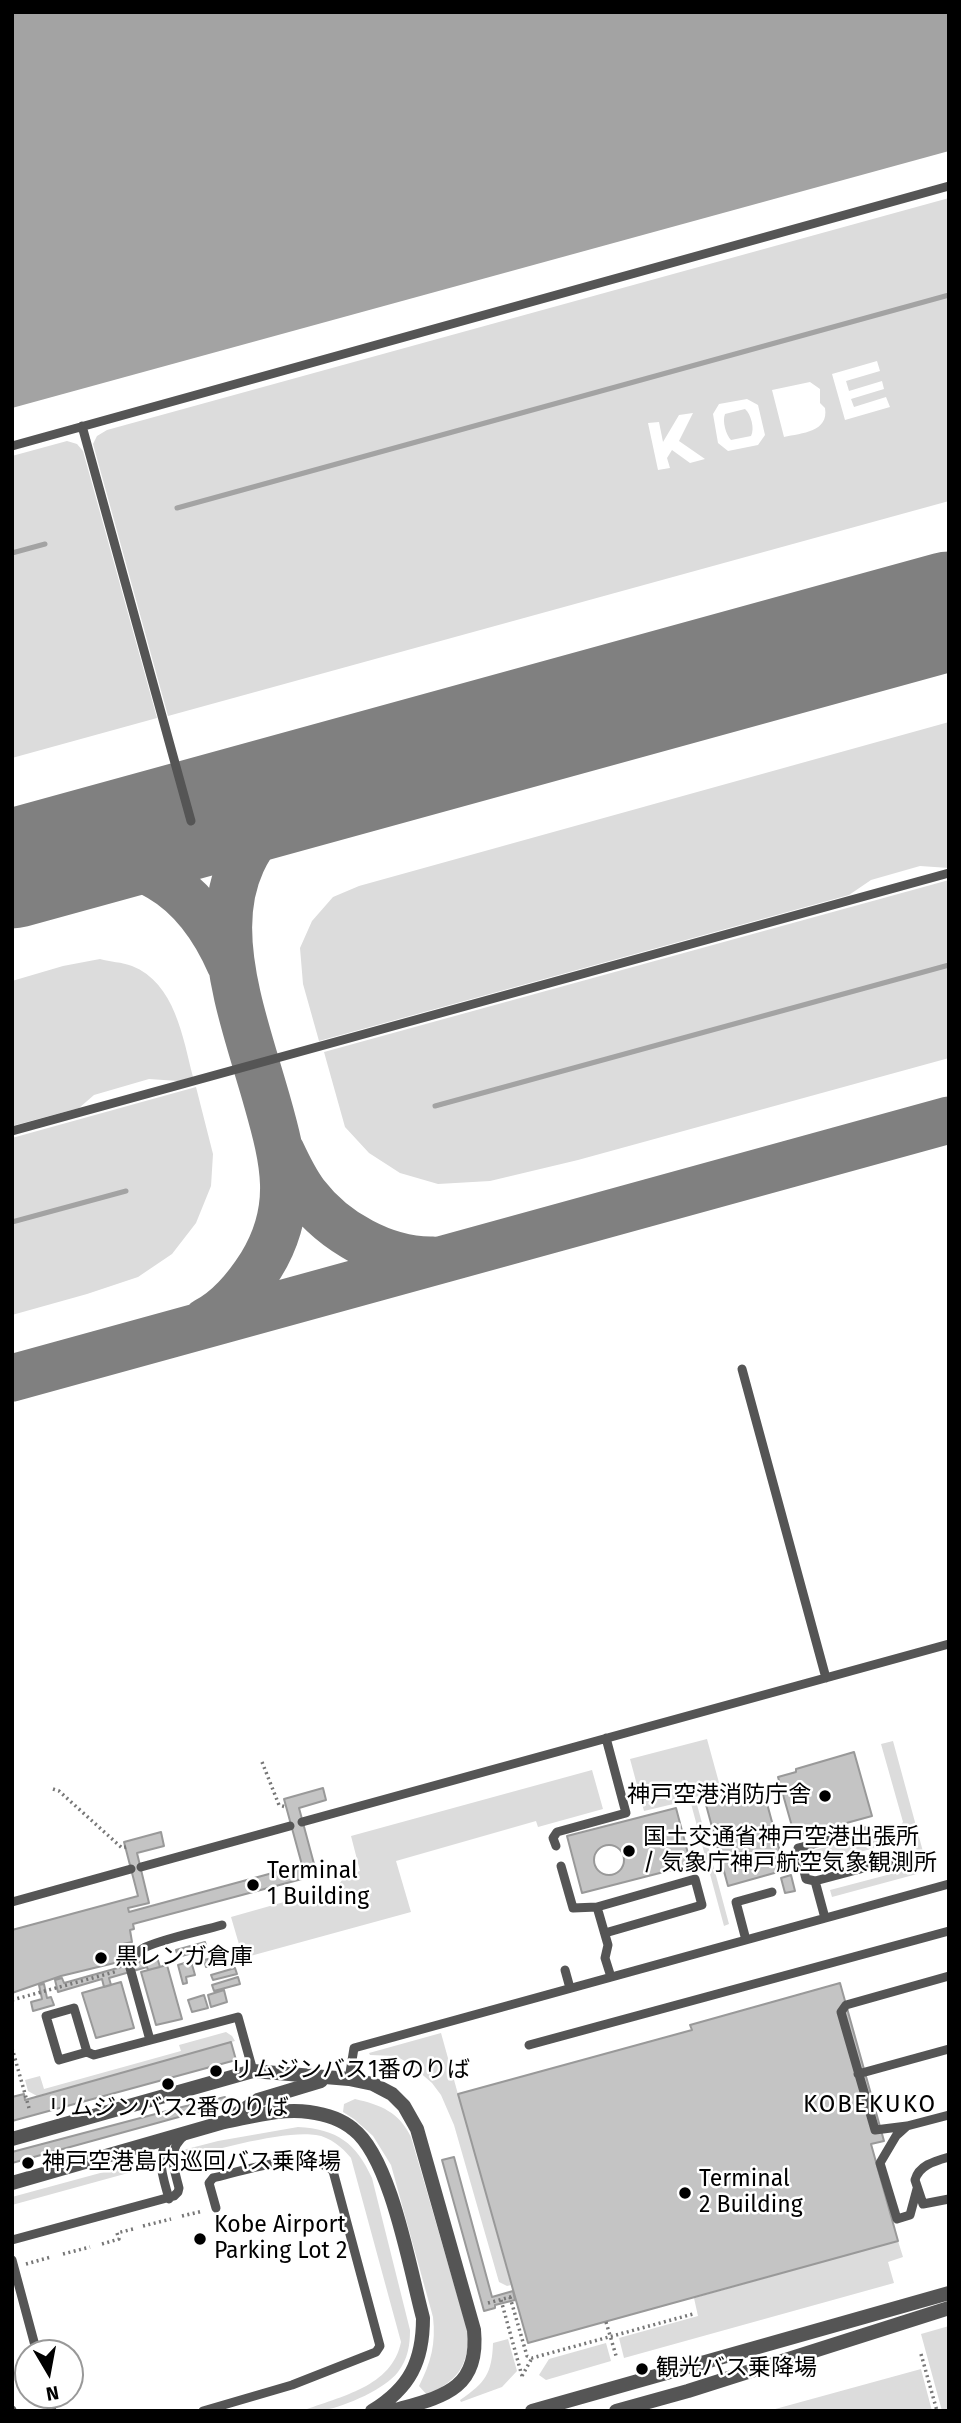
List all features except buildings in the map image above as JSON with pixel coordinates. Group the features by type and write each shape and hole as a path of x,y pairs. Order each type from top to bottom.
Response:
{"street":[{"path":"12,2139 163,2098 195,2085 253,2071 349,2079 373,2084 392,2094 412,2118 474,2330 476,2350 469,2373 454,2388 433,2399 392,2411"},
{"path":"224,2122 258,2100 332,2078"},
{"path":"12,2183 224,2122 284,2112 306,2111 323,2114 352,2128 363,2139 383,2171 423,2318 423,2335 415,2369 401,2389 372,2411"},
{"path":"532,2411 949,2293"},
{"path":"616,2411 688,2391 949,2308"}],"lane":[{"path":"12,446 949,186"},
{"path":"82,426 191,821"},
{"path":"12,1131 949,873"},
{"path":"742,1369 826,1678"},
{"path":"302,1822 949,1644"},
{"path":"555,1846 553,1838 557,1832 626,1812 606,1738"},
{"path":"12,1902 290,1826"},
{"path":"868,1830 798,1848 806,1879 816,1881 894,1860"},
{"path":"561,1866 573,1908 597,1907 695,1880 702,1905 604,1933"},
{"path":"816,1881 825,1918"},
{"path":"349,2079 354,2048 949,1884"},
{"path":"746,1940 736,1902 772,1892"},
{"path":"597,1907 608,1945 605,1958 611,1977"},
{"path":"150,2040 130,1968 134,1957 142,1950 222,1926"},
{"path":"528,2045 949,1931"},
{"path":"565,1970 570,1989"},
{"path":"949,1976 842,2007 841,2014 874,2130 907,2126 949,2115"},
{"path":"87,2052 74,2008 46,2015 59,2060 87,2052 94,2055 238,2017 253,2071"},
{"path":"858,2074 949,2049"},
{"path":"907,2126 896,2136 880,2163 897,2219 910,2215 917,2189"},
{"path":"12,2241 169,2199 178,2192 172,2153 179,2140 189,2132"},
{"path":"169,2199 160,2162 164,2145 172,2137"},
{"path":"949,2157 919,2171 915,2180 923,2204 949,2199"},
{"path":"203,2411 292,2385 376,2352 380,2346 332,2171 312,2160 285,2162 213,2178 209,2183 216,2208"},
{"path":"12,2260 33,2339"}],"path":[{"path":"262,1762 279,1805 286,1807"},
{"path":"53,1789 59,1791 122,1848 126,1847"},
{"path":"12,2000 130,1968"},
{"path":"12,2048 29,2108"},
{"path":"182,2216 216,2208"},
{"path":"143,2226 171,2219"},
{"path":"102,2244 119,2239 117,2233 133,2229"},
{"path":"63,2254 90,2247"},
{"path":"36,2262 51,2257"},
{"path":"488,2303 512,2296 527,2356 533,2358 692,2314"},
{"path":"501,2300 522,2376 533,2358"},
{"path":"606,2322 617,2359"},
{"path":"921,2354 937,2411"}],"shaded area":[{"path":"12,12 949,12 949,151 12,408"},
{"path":"949,198 949,501 168,716 93,444 97,436 107,430","holes":["877,361 880,371 846,381 849,391 882,381 884,389 851,399 854,407 886,397 890,407 845,420 832,374","810,382 820,389 820,403 825,408 823,422 813,430 784,437 772,390","747,399 758,405 765,435 758,445 728,451 718,443 713,414 719,404","693,413 679,441 705,459 690,463 672,450 667,458 670,468 658,470 648,423 659,422 663,442 679,415"]},
{"path":"745,409 752,422 751,436 731,440 725,428 725,414"},
{"path":"67,441 77,444 83,451 157,718 12,758 12,456"},
{"path":"949,722 949,868 920,866 871,880 849,895 319,1041 303,984 300,948 312,921 333,897 359,886"},
{"path":"949,880 949,1058 578,1160 490,1181 438,1184 400,1173 369,1153 345,1127 324,1052"},
{"path":"100,959 132,966 147,974 158,985 175,1013 193,1077 178,1081 149,1079 94,1095 79,1108 12,1126 12,981 63,966"},
{"path":"196,1087 213,1154 211,1186 196,1223 172,1254 138,1277 12,1315 12,1138"},
{"path":"707,1739 721,1790 695,1797 729,1924 724,1926 690,1800 644,1811 630,1759"},
{"path":"893,1741 925,1859 917,1874 832,1897 830,1890 906,1870 903,1859 918,1855 913,1838 810,1865 807,1852 899,1827 903,1822 881,1744"},
{"path":"592,1770 603,1809 538,1827 536,1821 396,1861 411,1912 243,1958 231,1917 337,1887 345,1876 360,1871 351,1836"},
{"path":"226,2032 235,2041 37,2096 28,2091 25,2080 40,2076 44,2089 181,2051 179,2045"},
{"path":"441,2033 511,2285 499,2282 454,2125 441,2095 432,2083 410,2064 396,2056 369,2053"},
{"path":"355,2099 388,2111 401,2121 411,2137 469,2336 465,2357 458,2373 427,2395 419,2386 432,2353 433,2317 391,2165 373,2136 343,2112 344,2104"},
{"path":"298,2127 324,2131 344,2140 366,2166 372,2178 410,2330 406,2357 392,2378 354,2401 319,2411 302,2411 363,2388 376,2380 396,2357 401,2342 351,2158 340,2146 326,2138 303,2134 250,2142 183,2158 183,2150"},
{"path":"148,2160 150,2167 12,2205 12,2197"},
{"path":"898,2241 903,2257 888,2262 894,2283 624,2358 619,2338 698,2316 694,2298"},
{"path":"949,2326 949,2411 942,2411 921,2334"},
{"path":"508,2339 517,2371 502,2387 461,2402 460,2400 486,2377 493,2343"},
{"path":"606,2343 611,2361 546,2380 539,2375 549,2359"},
{"path":"921,2369 932,2411 768,2411"}],"waterway":[{"path":"177,508 949,295"},
{"path":"12,553 45,544"},
{"path":"435,1106 949,965"},
{"path":"12,1222 126,1191"}],"taxiway":[{"path":"206,1321 237,1297 261,1265 272,1244 283,1204 284,1184 278,1144 235,984 229,944 230,906 239,870 258,836 289,806 336,779"},
{"path":"50,858 110,860 136,867 160,878 199,912 216,936 230,964"},
{"path":"12,1378 949,1120"},
{"path":"281,1151 305,1194 317,1208 346,1232 379,1250 415,1259 433,1260"}],"runway":[{"path":"12,869 949,611"}],"place":[{"name":"神戸空港消防庁舎","path":"825,1796"},
{"name":"国土交通省神戸空港出張所 / 気象庁神戸航空気象観測所","path":"629,1851"},
{"name":"Terminal 1 Building","path":"253,1885"},
{"name":"黒レンガ倉庫","path":"101,1958"},
{"name":"リムジンバス1番のりば","path":"216,2071"},
{"name":"リムジンバス2番のりば","path":"168,2084"},
{"name":"神戸空港島内巡回バス乗降場","path":"28,2163"},
{"name":"Terminal 2 Building","path":"685,2193"},
{"name":"Kobe Airport Parking Lot 2","path":"200,2239"},
{"name":"観光バス乗降場","path":"642,2369"}],"district":[{"name":"KOBEKUKO","path":"870,2105"}]}
